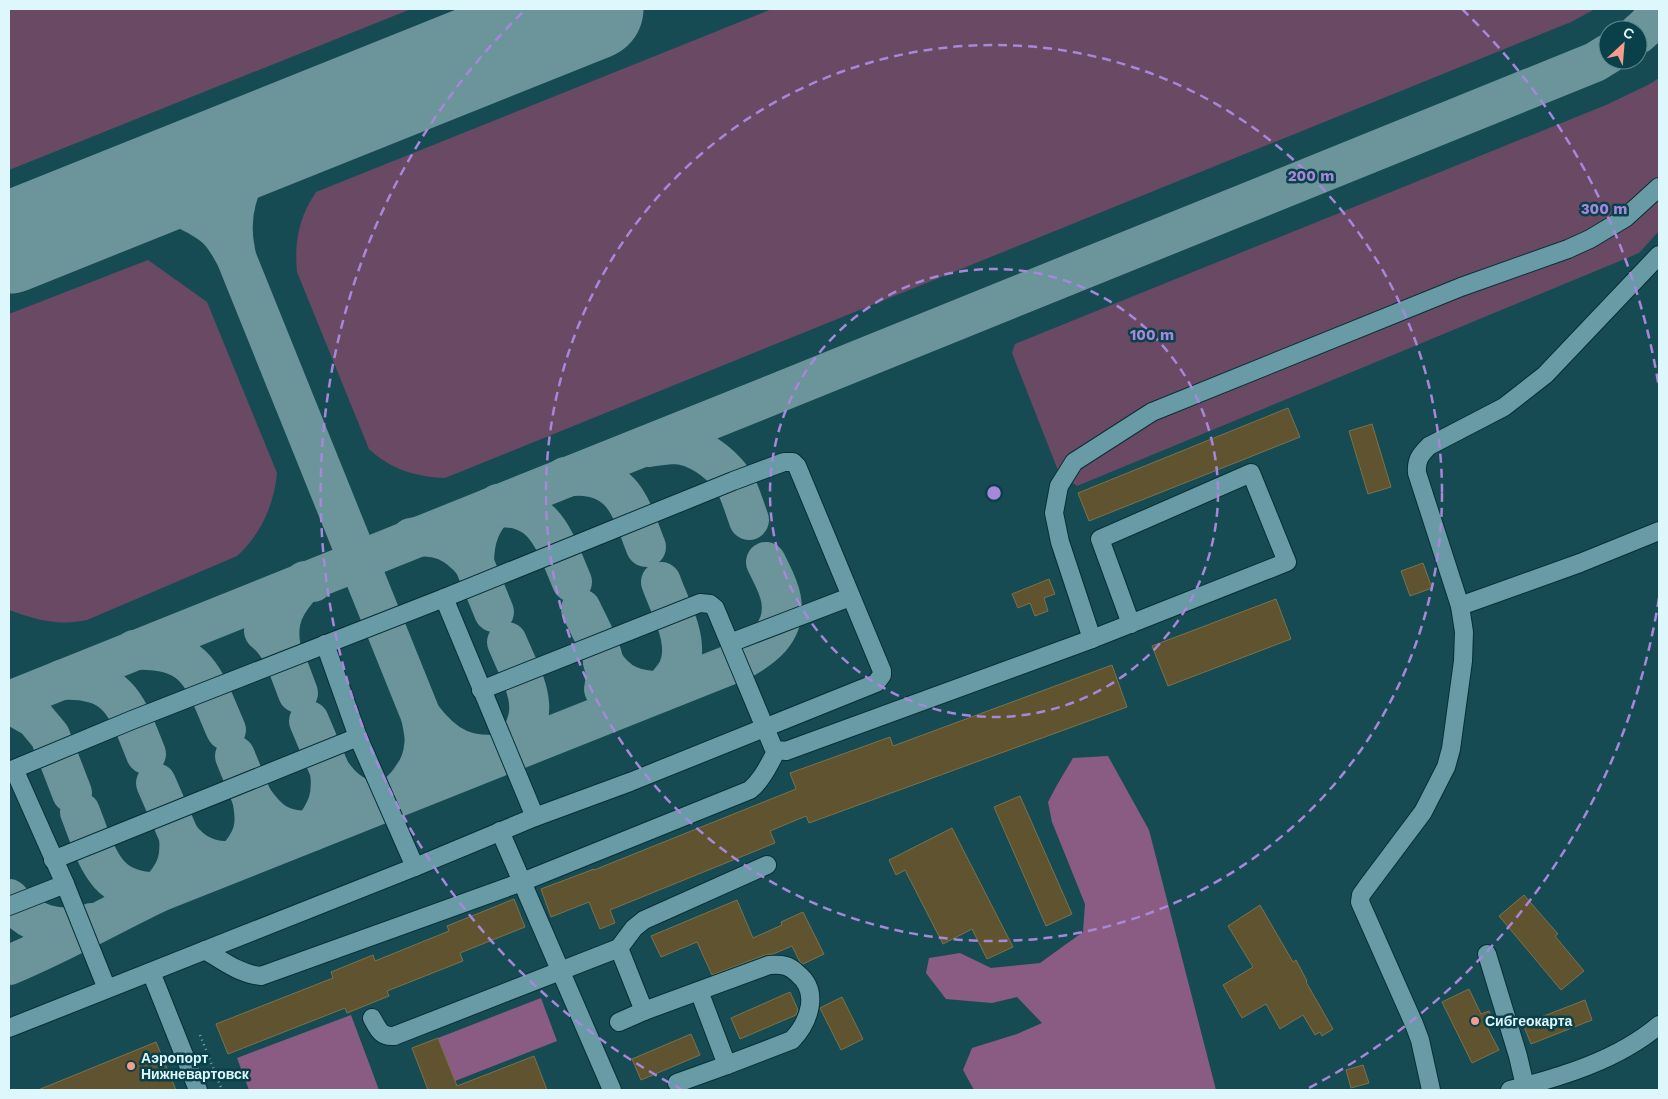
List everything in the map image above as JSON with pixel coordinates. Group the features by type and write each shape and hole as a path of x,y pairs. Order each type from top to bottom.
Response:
{"street":[{"path":"1092,639 1060,542 1054,513 1060,486 1074,462 1152,412 1461,287 1568,249 1590,239 1625,218 1659,187"},
{"path":"1431,1090 1420,1040 1414,1024 1360,902 1366,888 1422,812 1446,767 1451,749 1463,661 1464,632 1460,606 1417,473 1416,462 1420,454 1428,446 1504,406 1545,376 1659,255"},
{"path":"9,1028 151,972 535,817 630,782 876,683 880,680 882,671 797,466 793,462 788,461 733,481 444,598 132,720 12,770 65,884 107,989"},
{"path":"481,690 700,603 710,604 715,608 773,747 777,750 786,751 1092,639 1131,624 1287,562 1251,473 1100,539 1131,624"},
{"path":"1460,606 1580,563 1659,531"},
{"path":"730,643 850,597"},
{"path":"444,598 535,817"},
{"path":"325,644 358,737 415,866"},
{"path":"53,860 144,825 358,737"},
{"path":"205,950 239,971 261,976 522,882 750,790 764,774 777,750"},
{"path":"500,832 612,1090"},
{"path":"372,1018 381,1034 388,1037 394,1036 619,948 634,928 644,920 767,865"},
{"path":"9,906 65,884"},
{"path":"619,948 644,1012"},
{"path":"1486,954 1513,1036 1517,1088 1578,1069 1626,1049 1659,1025"},
{"path":"619,1022 769,965 782,964 792,968 805,980 811,994 807,1017 792,1040 677,1083"},
{"path":"151,972 198,1090"},
{"path":"699,991 728,1065"}],"path":[{"path":"200,1035 222,1090"}],"shaded area":[{"path":"9,9 411,9 9,170"},
{"path":"772,9 1595,9 1571,22 445,478 424,476 404,471 386,462 369,449 297,272 296,250 299,230 305,211 316,192"},
{"path":"1659,78 1659,231 1639,253 1077,486 1059,473 1012,353 1015,344 1606,105"},
{"path":"148,260 207,302 277,473 269,508 253,538 237,556 87,620 77,622 48,621 9,610 9,314"},
{"path":"1108,756 1149,830 1216,1090 974,1090 963,1070 972,1048 1017,1034 1042,1023 1017,997 992,1003 946,999 926,973 929,958 960,953 991,968 1040,963 1083,932 1085,904 1052,822 1048,802 1073,758"},
{"path":"541,998 557,1041 455,1081 438,1038"},
{"path":"351,1015 379,1090 249,1090 237,1058"}],"building":[{"path":"1288,408 1300,437 1089,521 1078,493"},
{"path":"1372,424 1391,487 1368,494 1349,431"},
{"path":"1423,563 1432,588 1410,596 1401,571"},
{"path":"1049,579 1055,594 1044,598 1048,611 1035,616 1030,603 1018,608 1012,594"},
{"path":"1276,599 1291,639 1168,686 1152,646"},
{"path":"1112,665 1127,707 809,823 806,816 770,831 775,843 610,910 615,923 600,929 589,902 551,917 541,889 594,870 796,789 790,773 890,737 893,746"},
{"path":"1020,796 1072,914 1046,926 994,807"},
{"path":"952,828 1013,947 987,959 972,929 943,944 905,870 896,875 889,860"},
{"path":"1524,895 1558,934 1555,936 1584,971 1561,990 1499,916"},
{"path":"514,899 525,927 460,953 463,961 387,991 389,996 347,1013 345,1008 228,1054 216,1024 333,978 331,972 373,955 375,961 449,931 447,926"},
{"path":"737,900 753,938 782,925 781,922 803,912 824,954 803,964 800,962 792,946 712,975 697,942 661,957 651,936"},
{"path":"1260,905 1293,962 1296,960 1306,982 1333,1029 1322,1036 1320,1032 1315,1035 1303,1015 1280,1029 1266,1004 1242,1018 1223,985 1253,967 1228,926"},
{"path":"1469,989 1481,1014 1489,1011 1495,1023 1487,1027 1499,1050 1472,1063 1442,1002"},
{"path":"790,992 798,1010 796,1015 740,1039 731,1018"},
{"path":"842,997 863,1039 841,1050 820,1008"},
{"path":"1585,1000 1592,1020 1531,1044 1523,1024"},
{"path":"691,1034 700,1055 641,1080 632,1059"},
{"path":"438,1038 457,1086 534,1056 547,1090 428,1090 412,1048"},
{"name":"Аэропорт Нижневартовск","path":"156,1042 176,1090 38,1090"},
{"path":"1363,1065 1369,1083 1351,1088 1346,1070"}],"taxiway":[{"path":"1648,25 1659,11"},
{"path":"9,701 777,393 1598,60"},
{"path":"236,257 233,219 235,204 240,190 246,176 263,152 285,132"},
{"path":"111,202 145,200 176,206 212,224 228,243 236,257 421,716"},
{"path":"648,447 672,444 683,445 700,451 715,461 733,480 749,520"},
{"path":"565,477 592,477 616,489 631,509 646,547"},
{"path":"411,538 429,537 446,541 461,550 474,563 475,546 479,531 482,524 498,504"},
{"path":"490,508 509,507 535,517 553,538 572,582"},
{"path":"9,965 66,939 159,892 737,662 771,638 780,621 782,611 780,594 766,562"},
{"path":"474,563 494,612"},
{"path":"281,649 279,629 283,612 305,581 313,582"},
{"path":"603,662 621,682 643,690 661,692 674,676 681,659 681,637 661,582"},
{"path":"581,609 603,658 605,668 604,689"},
{"path":"264,631 281,651 298,693"},
{"path":"80,812 98,857 114,879 125,886 140,891 159,892 170,879 176,866 179,853 179,836 184,843 203,856 218,861 235,861 247,846 253,832 255,817 252,798 264,814 277,824 301,831 312,831 326,810 331,788 330,771 339,783 349,792 360,798 382,801 393,796 403,788 420,763 425,739 421,716 439,736 458,749 481,755 508,753 520,739 529,712 525,685 507,642"},
{"path":"134,650 173,654 186,661 196,670 204,682 226,730"},
{"path":"61,680 81,680 109,690 126,709 146,754"},
{"path":"9,703 35,718 50,736 72,793"},
{"path":"309,721 330,771"},
{"path":"235,756 252,798"},
{"path":"156,783 179,836"},
{"path":"9,899 17,908 35,921 55,927 89,926 91,923"}],"runway":[{"path":"9,243 593,9"}],"place":[{"name":"Сибгеокарта","path":"1475,1021"},
{"name":"Аэропорт Нижневартовск","path":"131,1066"}]}
